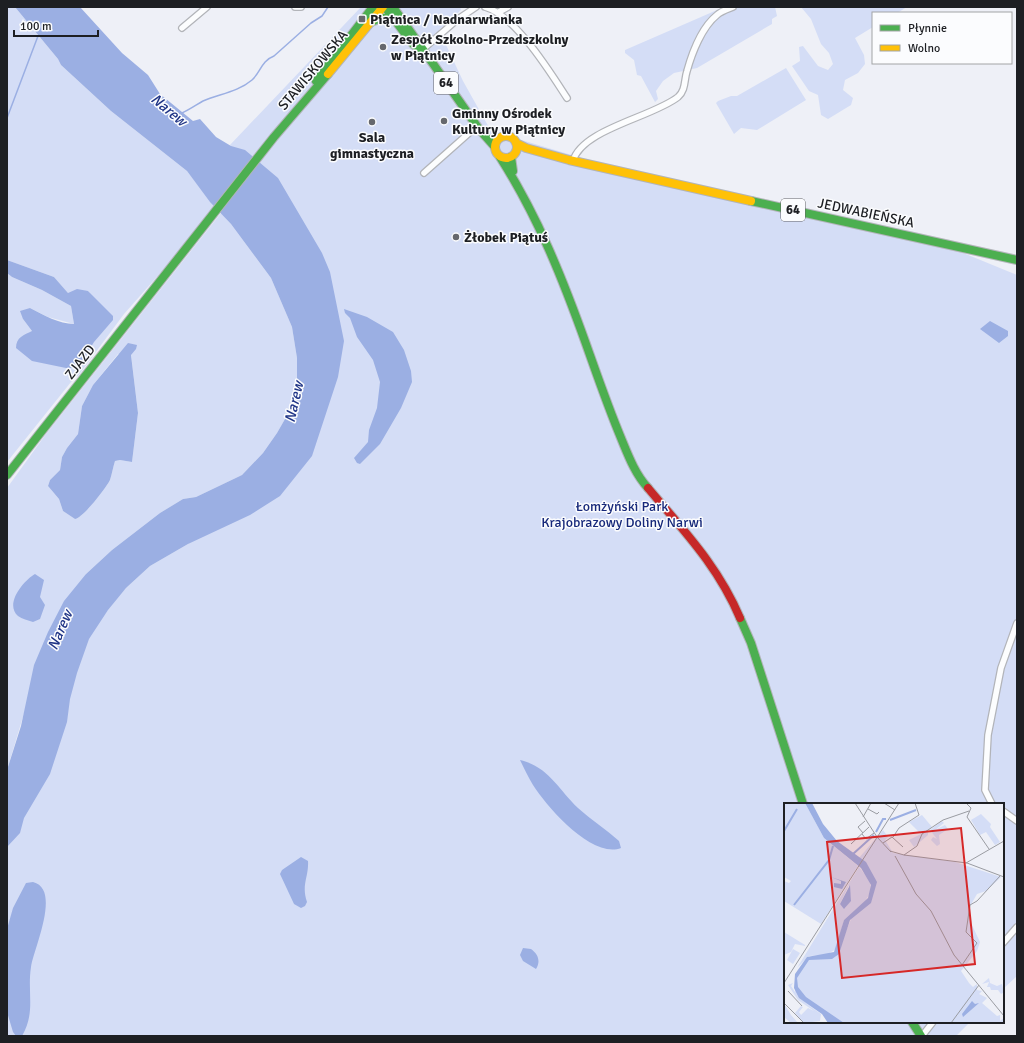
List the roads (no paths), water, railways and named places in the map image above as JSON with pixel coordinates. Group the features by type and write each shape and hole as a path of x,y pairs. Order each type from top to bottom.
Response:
{"main road":[{"name":"STAWISKOWSKA","path":"282,127 289,115 373,7"},
{"name":"STAWISKOWSKA","path":"282,127 384,7"},
{"name":"64","path":"384,7 413,44 422,50"},
{"name":"64","path":"393,7 477,126 495,147 500,157 513,155"},
{"path":"370,22 381,18 392,18"},
{"name":"64","path":"470,115 492,135 499,139 509,138 516,143"},
{"name":"ZJAZD","path":"7,475 282,127"},
{"path":"495,147 499,139"},
{"path":"516,143 513,155 513,171 518,185"},
{"name":"JEDWABIEŃSKA","path":"516,143 526,148 571,160 1017,260"},
{"name":"JEDWABIEŃSKA","path":"513,155 525,152 571,160"},
{"path":"500,157 518,185 550,248 631,462 644,484 709,561 736,606 751,643 803,803"},
{"path":"913,1023 922,1036"}],"street":[{"path":"182,28 207,7"},
{"path":"295,7 301,7"},
{"path":"422,50 458,19 476,7"},
{"path":"485,7 499,12 516,28 567,98"},
{"path":"499,12 508,7"},
{"path":"571,160 575,154 598,135 656,110 679,96 683,92 686,72 706,28 716,15 733,7"},
{"path":"424,173 477,126"},
{"path":"992,803 985,790 988,735 1006,650 1017,623"},
{"path":"1004,812 1017,821"},
{"path":"1004,942 1017,927"},
{"path":"922,1036 932,1023"}],"water":[{"name":"Narew","path":"15,7 80,7 122,53 148,75 160,94 193,121 200,119 216,137 231,146 245,150 278,178 322,253 330,272 344,341 338,377 312,456 280,496 250,515 188,544 150,566 126,588 108,610 89,639 77,673 70,699 67,722 50,774 24,818 20,833 7,847 7,770 21,726 34,665 48,632 64,601 86,574 112,550 160,513 183,499 196,497 242,475 263,453 289,412 297,378 297,358 292,327 271,278 231,224 210,202 187,171 111,111 61,65 58,59"},
{"path":"7,260 54,277 68,293 77,289 88,291 113,316 113,320 94,342 83,360 74,368 66,368 32,361 16,348 17,341 23,335 32,331 23,319 20,311 30,308 57,321 74,324 71,306 42,290 12,277 7,273"},
{"path":"344,309 367,317 393,332 404,350 411,371 412,382 401,408 380,444 360,464 357,463 354,458 368,442 369,430 377,408 380,382 373,360 357,337 350,318 345,313"},
{"path":"990,321 1008,331 1008,336 999,343 980,329"},
{"path":"128,343 137,345 136,349 131,355 138,413 132,462 120,460 115,461 110,480 104,489 89,508 75,519 63,511 59,499 48,486 50,480 60,470 62,457 67,448 78,434 82,406 93,385"},
{"path":"35,574 44,580 40,597 45,605 40,619 33,622 18,616 14,611 13,605 14,599 21,587"},
{"path":"520,760 530,763 546,773 578,808 619,841 621,848 609,849 597,846 584,839 571,829 559,818 531,782"},
{"path":"301,857 308,861 308,867 305,886 305,896 307,902 305,906 301,908 294,904 280,874 282,870"},
{"path":"33,882 41,887 45,896 46,907 44,921 31,967 29,1019 22,1036 16,1036 13,1032 7,1012 7,929 13,908 26,883"},
{"path":"523,948 531,949 537,955 538,966 536,969 523,961 520,955"}],"waterway":[{"name":"Narew","path":"182,113 203,101 235,90 247,84 255,77 266,61 274,56 311,23 322,16 328,7"},
{"path":"7,118 38,36"}],"place":[{"name":"Piątnica / Nadnarwianka","path":"362,19"},
{"name":"Zespół Szkolno-Przedszkolny w Piątnicy","path":"383,47"},
{"name":"Gminny Ośrodek Kultury w Piątnicy","path":"444,121"},
{"name":"Sala gimnastyczna","path":"372,122"},
{"name":"Żłobek Piątuś","path":"456,237"}],"park label":[{"name":"Łomżyński Park Krajobrazowy Doliny Narwi","path":"622,514"}]}
